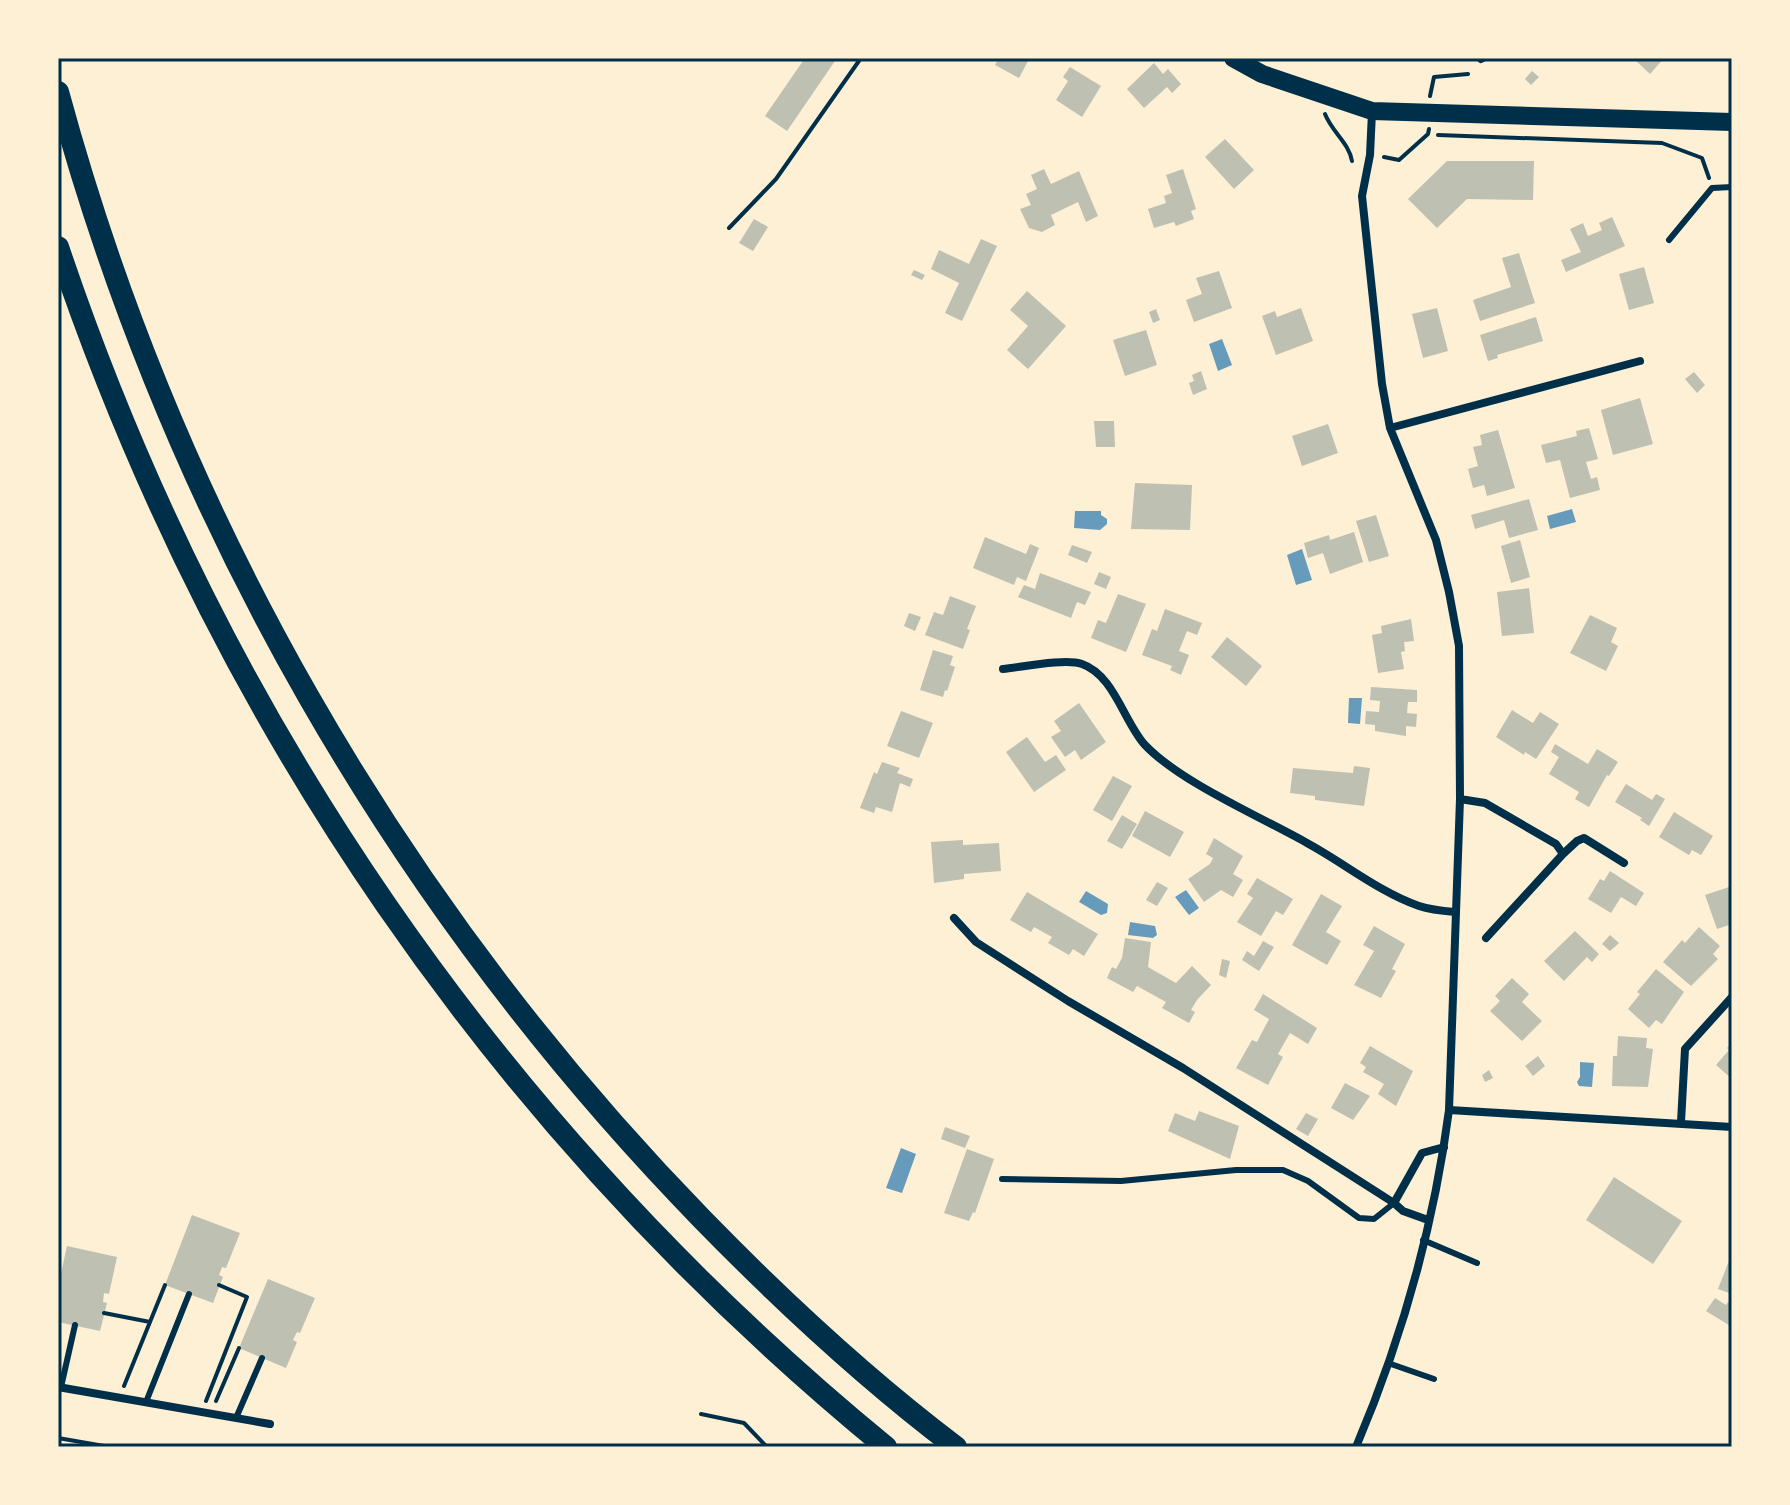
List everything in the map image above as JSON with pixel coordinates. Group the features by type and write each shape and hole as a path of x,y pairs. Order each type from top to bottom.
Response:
{"highway":[{"path":"58,92 109,259 153,377 203,492 258,605 309,698 406,855 528,1023 665,1181 750,1269 843,1354 956,1447"},
{"path":"58,247 136,457 210,613 331,825 398,925 522,1087 633,1213 721,1302 878,1444"}],"main road":[{"path":"1233,58 1262,74 1317,95 1372,111 1732,122"}],"street":[{"path":"1356,1447 1387,1363 1423,1240 1444,1147 1449,1110 1460,799 1459,646 1449,592 1436,540 1390,428 1382,384 1362,196 1370,155 1372,111"},
{"path":"1390,428 1640,361"},
{"path":"1003,669 1066,661 1083,664 1106,685 1145,745 1183,775 1310,844 1398,897 1421,907 1455,912"},
{"path":"1460,799 1485,803 1556,844 1563,854"},
{"path":"1486,938 1577,841 1584,838 1624,863"},
{"path":"954,918 989,951 1183,1068 1403,1211 1428,1220"},
{"path":"1681,1122 1685,1049 1732,997"},
{"path":"1449,1110 1732,1127"},
{"path":"1394,1203 1422,1153 1444,1147"},
{"path":"60,1387 270,1424"}],"lane":[{"path":"1669,240 1712,188 1732,187"},
{"path":"1002,1179 1121,1181 1236,1170 1283,1170 1308,1181 1359,1218 1374,1219 1394,1203"},
{"path":"1423,1240 1477,1263"},
{"path":"146,1402 189,1294"},
{"path":"60,1387 75,1325"},
{"path":"236,1418 262,1358"},
{"path":"1387,1363 1434,1379"}],"path":[{"path":"729,228 776,179 861,58"},
{"path":"1317,95 1329,125 1350,151 1354,171"},
{"path":"1428,134 1662,143 1702,158 1712,188"},
{"path":"119,1398 165,1285"},
{"path":"206,1413 247,1297 219,1285"},
{"path":"104,1313 150,1322"},
{"path":"206,1413 239,1348"},
{"path":"701,1414 744,1423 767,1447"},
{"path":"58,1438 110,1447"}],"water":[{"path":"1222,339 1232,365 1218,371 1209,344"},
{"path":"1572,509 1576,522 1550,529 1547,516"},
{"path":"1075,511 1101,511 1107,524 1100,530 1074,528"},
{"path":"1302,549 1312,580 1296,585 1287,555"},
{"path":"1349,698 1362,698 1360,724 1348,723"},
{"path":"1186,890 1199,908 1189,915 1175,897"},
{"path":"1086,891 1108,904 1107,913 1101,915 1079,902"},
{"path":"1130,922 1155,926 1157,935 1153,938 1128,935"},
{"path":"1580,1062 1594,1063 1592,1087 1579,1086 1577,1082"},
{"path":"901,1148 916,1154 902,1193 886,1188"}],"building":[{"path":"805,58 837,58 787,131 765,116"},
{"path":"999,58 1023,58 1028,61 1019,78 995,65"},
{"path":"1633,58 1664,58 1650,74"},
{"path":"1154,63 1163,74 1168,69 1181,84 1172,93 1167,87 1144,108 1127,89"},
{"path":"1070,67 1101,86 1082,117 1056,100 1068,81 1063,77"},
{"path":"1532,71 1539,77 1531,85 1525,79"},
{"path":"1225,139 1254,170 1234,189 1205,157"},
{"path":"1447,161 1534,161 1533,200 1467,199 1437,228 1408,199"},
{"path":"1044,169 1051,184 1079,171 1098,216 1086,222 1078,202 1051,215 1055,225 1042,232 1029,228 1020,209 1031,205 1026,194 1037,189 1031,175"},
{"path":"1183,169 1196,209 1191,211 1194,219 1176,226 1174,222 1154,228 1148,209 1166,203 1164,196 1172,193 1166,175"},
{"path":"1612,217 1625,246 1566,272 1561,260 1581,252 1570,229 1583,223 1588,236 1602,230 1599,223"},
{"path":"754,219 768,227 753,251 739,243"},
{"path":"981,239 997,246 962,321 945,313 959,283 931,269 939,250 969,264"},
{"path":"1519,253 1535,303 1480,321 1473,300 1511,287 1502,258"},
{"path":"1644,267 1654,303 1629,310 1619,274"},
{"path":"914,270 925,275 922,280 911,275"},
{"path":"1219,271 1232,308 1194,322 1186,300 1202,294 1196,278"},
{"path":"1027,291 1066,326 1028,369 1007,350 1028,326 1010,310"},
{"path":"1301,308 1313,341 1276,355 1262,316 1275,311 1277,317"},
{"path":"1437,308 1448,351 1423,358 1412,314"},
{"path":"1156,309 1160,320 1153,323 1149,312"},
{"path":"1536,317 1543,341 1497,355 1498,358 1488,361 1480,335"},
{"path":"1146,330 1157,365 1125,376 1113,340"},
{"path":"1201,371 1207,389 1193,395 1189,383 1194,381 1192,375"},
{"path":"1694,372 1705,385 1697,393 1685,379"},
{"path":"1640,398 1653,444 1613,455 1601,410"},
{"path":"1094,421 1114,421 1115,447 1096,447"},
{"path":"1328,424 1338,453 1302,466 1292,436"},
{"path":"1589,428 1598,459 1586,462 1591,479 1597,477 1600,490 1570,498 1560,460 1546,463 1541,445 1577,436 1576,431"},
{"path":"1498,430 1515,488 1487,496 1484,485 1473,488 1468,469 1478,466 1473,447 1482,445 1480,435"},
{"path":"1135,483 1192,485 1190,530 1131,529"},
{"path":"1529,499 1538,530 1509,538 1504,520 1475,529 1471,515"},
{"path":"1376,515 1389,556 1369,562 1356,521"},
{"path":"1354,532 1363,562 1330,574 1323,553 1308,558 1304,543 1329,535 1330,540"},
{"path":"985,537 1026,554 1030,544 1039,548 1026,581 1017,577 1014,585 973,568"},
{"path":"1520,540 1530,577 1511,583 1501,546"},
{"path":"1072,545 1092,552 1087,563 1068,555"},
{"path":"1099,572 1111,577 1106,589 1094,584"},
{"path":"1040,573 1091,592 1085,605 1077,602 1071,618 1018,597 1024,585 1035,589"},
{"path":"1529,588 1534,633 1502,636 1497,592"},
{"path":"1118,594 1146,604 1126,652 1091,638 1098,620 1106,623"},
{"path":"950,596 976,606 963,649 925,635 934,612 943,615"},
{"path":"1165,609 1202,623 1197,635 1187,631 1179,651 1189,655 1181,675 1170,670 1172,666 1142,655 1152,629 1157,631"},
{"path":"909,613 921,617 915,631 904,626"},
{"path":"1590,615 1617,628 1611,642 1618,646 1606,671 1570,653"},
{"path":"1411,619 1414,641 1404,642 1405,651 1401,652 1404,669 1378,673 1372,635 1382,633 1381,626"},
{"path":"1227,637 1262,666 1246,686 1211,657"},
{"path":"933,650 953,656 950,665 955,667 943,697 920,690"},
{"path":"1371,687 1417,690 1417,702 1408,702 1407,713 1417,714 1416,727 1406,726 1406,736 1375,731 1375,725 1365,724 1366,711 1379,712 1380,701 1370,700"},
{"path":"1079,703 1106,742 1081,760 1075,750 1065,757 1051,737 1061,731 1054,721"},
{"path":"1512,710 1533,723 1540,712 1559,724 1536,759 1496,737"},
{"path":"901,711 933,723 919,758 887,746"},
{"path":"1027,737 1045,762 1056,755 1066,770 1034,792 1006,752"},
{"path":"1555,744 1588,764 1597,749 1618,762 1589,807 1575,799 1579,792 1549,774 1559,757 1551,752"},
{"path":"882,762 900,768 897,773 913,779 910,787 900,783 892,812 876,807 874,813 860,808 874,772 877,774"},
{"path":"1354,766 1370,768 1364,806 1315,800 1315,796 1290,793 1293,768 1353,773"},
{"path":"1113,776 1132,786 1112,821 1093,810"},
{"path":"1626,784 1652,800 1656,794 1665,799 1649,826 1640,820 1642,818 1615,802"},
{"path":"1145,811 1184,832 1170,857 1132,836"},
{"path":"1674,812 1713,836 1701,855 1692,850 1689,855 1659,837"},
{"path":"1122,815 1137,824 1122,849 1107,841"},
{"path":"1214,838 1243,856 1233,874 1243,880 1233,897 1221,890 1204,902 1188,879 1210,864 1213,858 1206,854"},
{"path":"963,840 963,845 999,843 1001,871 964,874 964,879 934,883 931,842"},
{"path":"1610,871 1644,893 1636,906 1621,897 1611,913 1588,899 1600,879 1604,881"},
{"path":"1257,878 1293,899 1283,915 1276,911 1261,936 1237,922 1253,898 1247,894"},
{"path":"1157,882 1168,888 1157,906 1146,900"},
{"path":"1732,886 1732,924 1717,929 1705,895"},
{"path":"1027,892 1098,934 1084,956 1073,949 1069,955 1048,943 1052,937 1034,927 1031,932 1010,920"},
{"path":"1321,894 1342,906 1326,932 1341,941 1327,965 1292,945"},
{"path":"1374,926 1405,944 1392,969 1396,971 1381,998 1354,985 1374,951 1363,945"},
{"path":"1699,927 1720,946 1713,954 1718,959 1691,986 1663,962 1682,940 1685,943"},
{"path":"1575,931 1599,954 1592,962 1587,957 1564,981 1544,961"},
{"path":"1610,935 1619,943 1610,951 1602,944"},
{"path":"1125,938 1151,942 1148,967 1176,983 1192,966 1211,985 1191,1010 1195,1012 1189,1023 1162,1008 1166,1002 1137,986 1133,992 1107,978 1112,967 1116,969 1122,958"},
{"path":"1263,941 1274,947 1259,971 1242,960 1247,951 1254,956"},
{"path":"1222,959 1230,961 1226,978 1219,975"},
{"path":"1656,969 1684,992 1662,1024 1656,1020 1649,1028 1628,1009"},
{"path":"1512,978 1529,994 1522,1002 1542,1021 1522,1041 1490,1011 1500,1001 1495,996"},
{"path":"1263,994 1317,1028 1308,1044 1290,1033 1278,1054 1283,1057 1268,1085 1236,1068 1252,1040 1257,1042 1269,1019 1254,1010"},
{"path":"1618,1036 1647,1038 1646,1048 1653,1049 1648,1087 1612,1086 1613,1056 1617,1056"},
{"path":"1732,1042 1732,1079 1716,1065"},
{"path":"1370,1046 1413,1071 1396,1106 1378,1094 1384,1084 1363,1072 1366,1067 1360,1063"},
{"path":"1538,1056 1545,1066 1533,1076 1525,1066"},
{"path":"1489,1070 1493,1078 1485,1082 1482,1075"},
{"path":"1345,1083 1370,1096 1353,1120 1331,1108"},
{"path":"1199,1111 1239,1126 1230,1159 1168,1131 1175,1113 1195,1121"},
{"path":"1306,1113 1318,1119 1308,1136 1296,1129"},
{"path":"945,1127 970,1136 965,1148 941,1139"},
{"path":"967,1149 994,1159 975,1213 969,1221 944,1213"},
{"path":"1614,1177 1682,1221 1653,1264 1586,1220"},
{"path":"192,1215 240,1233 226,1268 222,1267 219,1275 223,1277 213,1303 165,1285"},
{"path":"67,1246 117,1257 109,1294 104,1293 103,1302 107,1303 100,1331 58,1322 58,1287"},
{"path":"1732,1253 1732,1294 1718,1289"},
{"path":"268,1279 315,1298 300,1333 297,1332 293,1340 297,1342 286,1368 239,1348"},
{"path":"1715,1298 1726,1305 1728,1302 1732,1304 1732,1327 1706,1311"}]}
